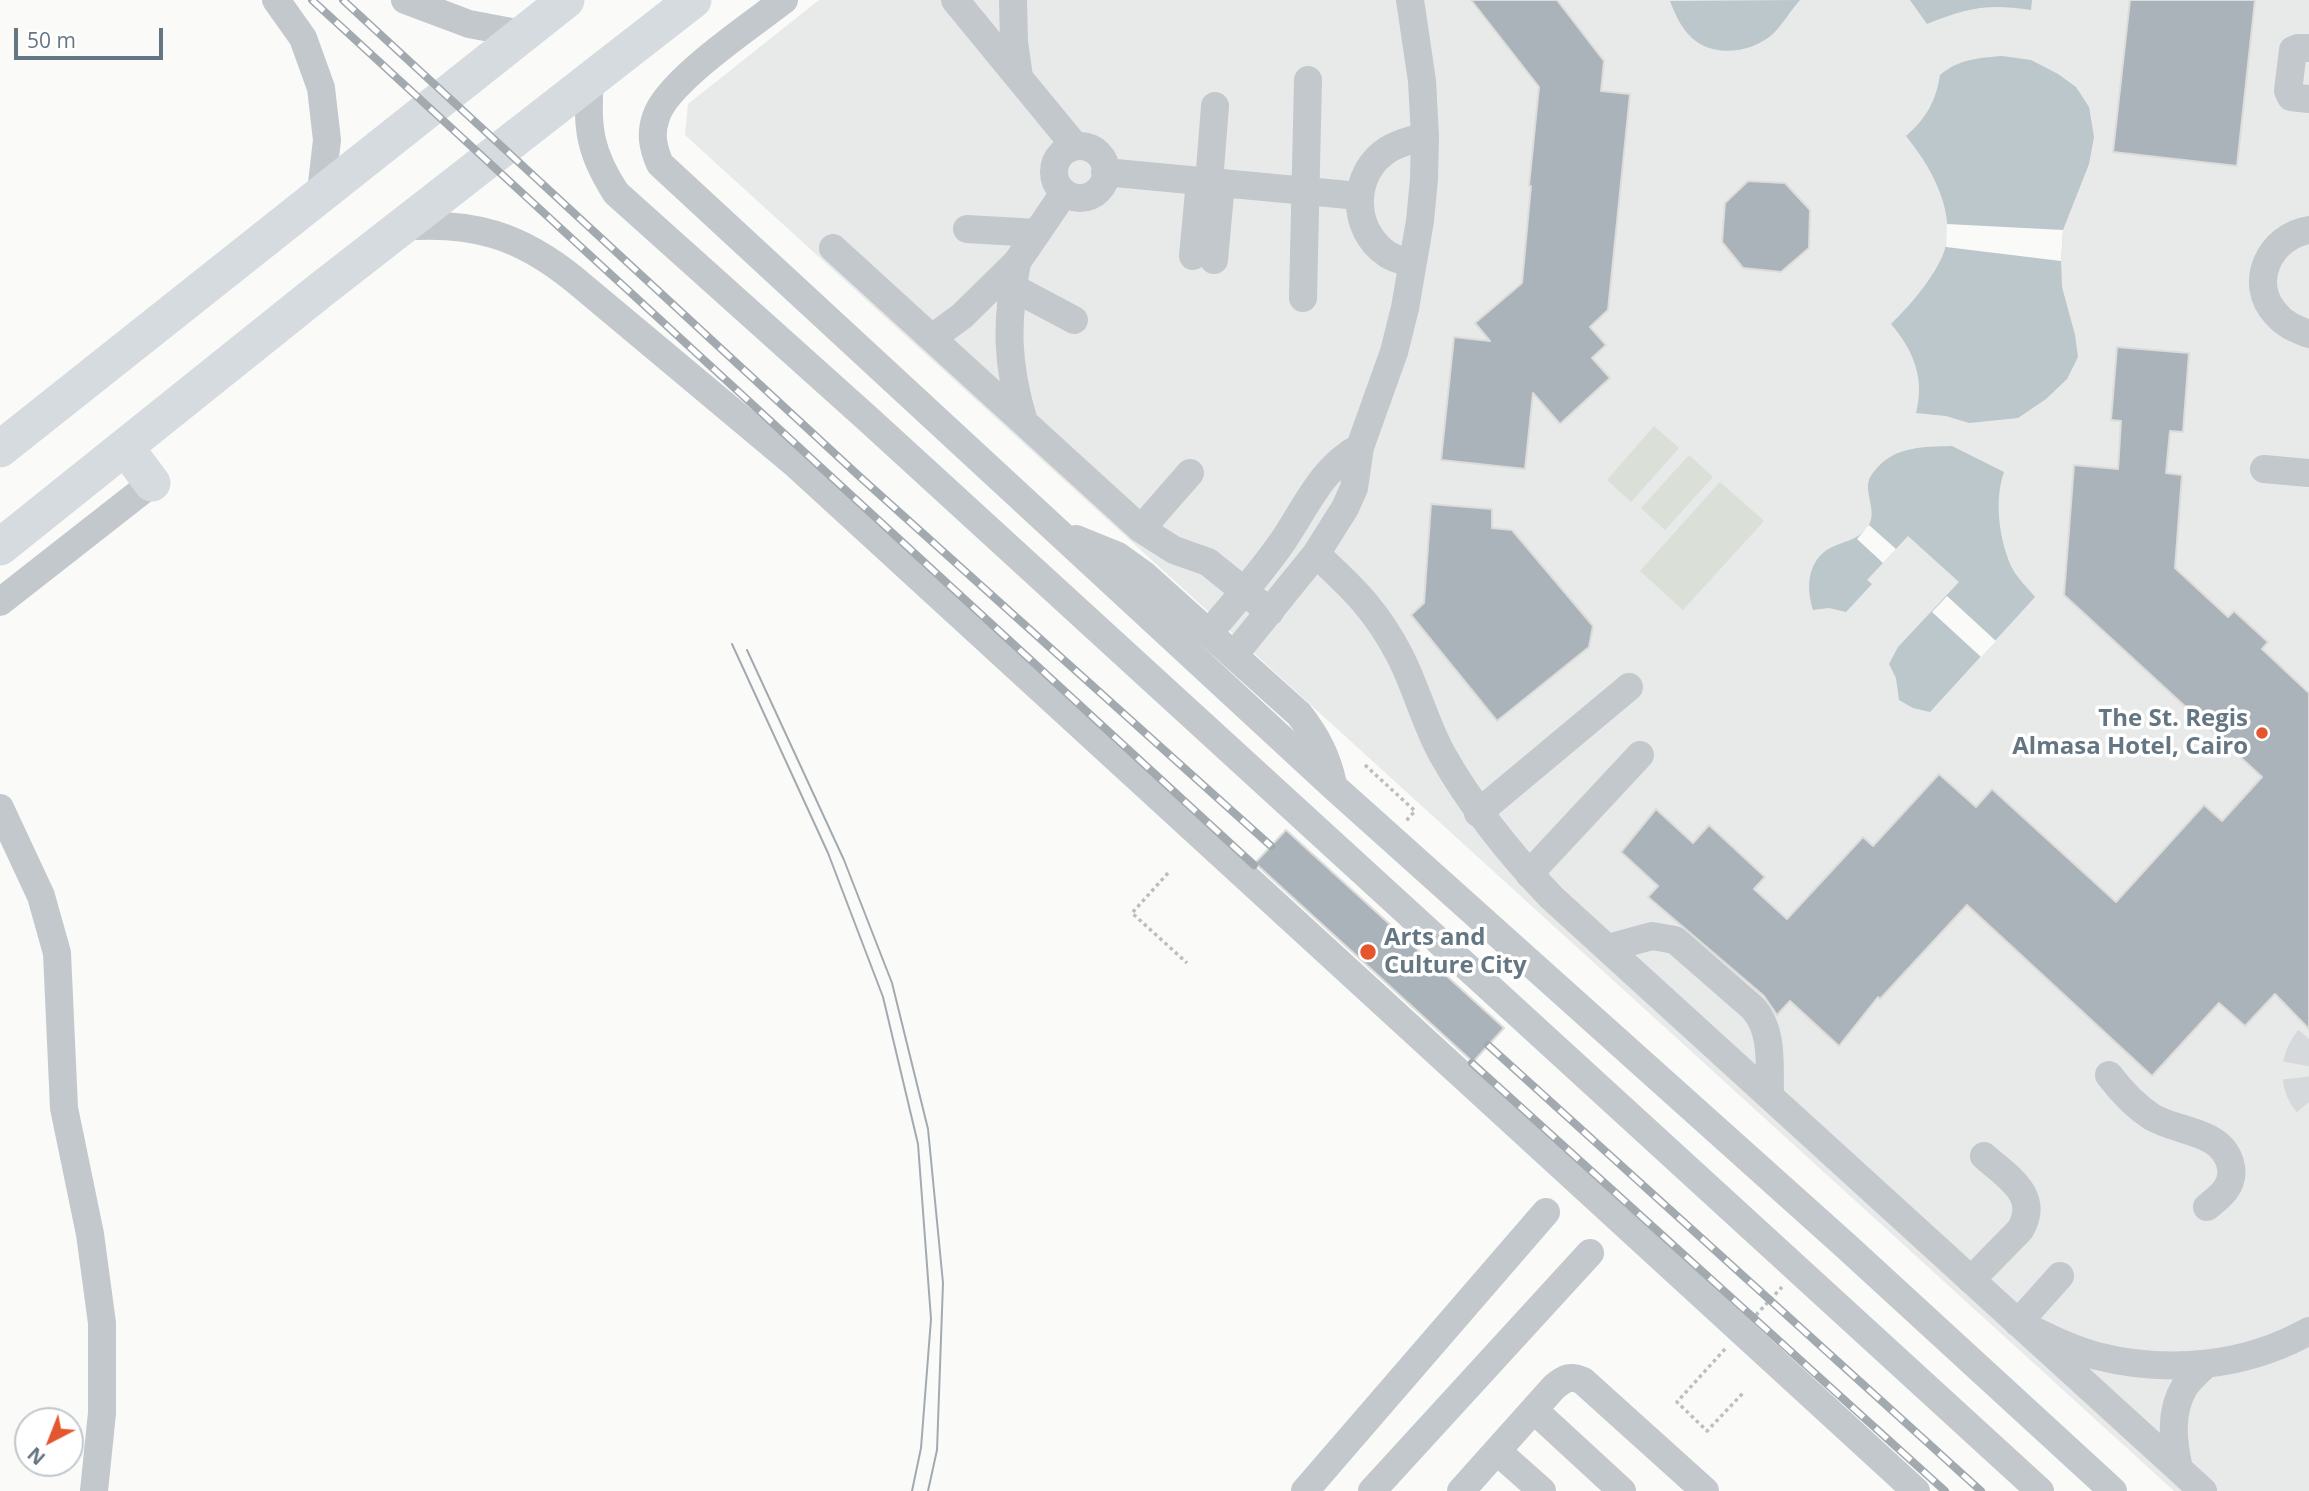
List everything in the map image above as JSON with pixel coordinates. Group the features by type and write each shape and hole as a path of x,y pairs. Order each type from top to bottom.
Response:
{"main road":[{"path":"0,449 566,0"},
{"path":"0,547 401,227 693,0"},
{"path":"125,447 152,483"}],"street":[{"path":"276,0 303,38 321,88 327,140 321,192"},
{"path":"405,0 469,24 522,34"},
{"path":"783,0 680,81 665,99 656,116 653,132 653,148 660,164 1334,787 1846,1246 2113,1491"},
{"path":"955,0 1075,146"},
{"path":"1013,0 1014,42 1020,78"},
{"path":"1234,655 1316,554 1345,508 1354,488 1360,447 1394,352 1421,211 1425,136 1422,81 1410,0"},
{"path":"2309,48 2298,47 2293,50 2288,91 2291,97 2309,99"},
{"path":"590,80 588,125 602,173 616,193 868,419 2040,1491"},
{"path":"1303,298 1308,80"},
{"path":"1204,258 1206,106"},
{"path":"1412,264 1389,256 1375,244 1360,214 1359,196 1362,182 1377,158 1389,149 1425,136"},
{"path":"1075,146 1091,148 1099,153 1105,173 1102,186 1089,197 1080,198 1064,193 1058,187 1053,170 1060,154 1075,146"},
{"path":"1105,173 1359,196"},
{"path":"1024,422 1015,392 1008,328 1015,275 1037,233 1064,193"},
{"path":"401,227 464,226 494,233 523,244 575,279 794,463 1916,1491"},
{"path":"967,229 1037,233"},
{"path":"2309,230 2291,234 2280,242 2271,252 2264,274 2265,296 2274,313 2289,327 2309,334"},
{"path":"833,248 1141,529 1160,543 1209,562 1270,612"},
{"path":"1015,275 1073,320"},
{"path":"932,338 1015,275"},
{"path":"1209,633 1283,541 1327,471 1342,457 1360,447"},
{"path":"2264,469 2309,473"},
{"path":"1141,529 1190,473"},
{"path":"0,602 152,483"},
{"path":"1316,489 1345,508"},
{"path":"1060,534 1090,543 1118,556 1143,574 1299,714 1316,736 1328,761 1334,787"},
{"path":"1316,554 1355,589 1380,622 1401,658 1441,752 1478,813 1530,874 2203,1491"},
{"path":"1478,813 1629,687"},
{"path":"1530,874 1640,755"},
{"path":"0,808 41,896 57,953 65,1108 90,1234 102,1323 102,1413 94,1491"},
{"path":"1608,948 1652,936 1675,940 1753,1008 1763,1021 1768,1036 1770,1095"},
{"path":"2109,1075 2136,1105 2152,1117 2170,1126 2210,1138 2222,1146 2232,1173 2228,1187 2207,1207"},
{"path":"1971,1280 2020,1230 2028,1210 2020,1189 1984,1156"},
{"path":"1305,1491 1546,1212"},
{"path":"1372,1491 1590,1253"},
{"path":"2018,1323 2060,1276"},
{"path":"2018,1323 2054,1341 2096,1356 2139,1364 2204,1366 2269,1351 2309,1331"},
{"path":"2179,1469 2173,1441 2175,1413 2185,1386 2204,1366"},
{"path":"1461,1491 1554,1387 1565,1378 1574,1377 1583,1381 1705,1491"},
{"path":"1534,1410 1622,1491"},
{"path":"1497,1451 1542,1491"}],"path":[{"path":"1365,765 1415,811"},
{"path":"1168,873 1132,913 1186,963"},
{"path":"1677,1402 1707,1431 1743,1393"}],"shaded area":[{"path":"819,0 2309,0 2309,1491 2174,1491 685,135 688,104"},
{"path":"1800,0 1773,34 1754,45 1732,51 1711,48 1692,38 1676,16 1670,1"},
{"path":"1910,0 2032,0 2031,10 1978,8 1927,24"},
{"path":"2002,56 2031,60 2058,74 2076,87 2089,107 2094,137 2089,164 2063,230 2061,261 2062,287 2078,357 2067,379 2046,399 2018,418 1969,423 1946,416 1916,413 1919,389 1916,366 1906,345 1891,324 1915,298 1938,266 1948,231 1938,187 1906,136 1929,109 1940,75 1962,62"},
{"path":"1654,426 1679,448 1631,502 1607,480"},
{"path":"1952,446 2004,472 1999,495 2003,543 2013,570 2035,597 1930,712 1913,708 1899,700 1896,678 1889,664 1898,647 1959,582 1908,536 1867,580 1872,584 1846,612 1829,608 1813,610 1809,584 1813,568 1822,553 1859,536 1870,523 1872,513 1868,484 1877,468 1893,455 1902,452"},
{"path":"1689,455 1713,477 1665,530 1641,508"},
{"path":"1720,482 1764,521 1683,610 1640,571"}],"pier":[{"path":"1947,224 2063,230 2061,261 1946,247"},
{"path":"1869,525 1896,549 1883,563 1857,539"},
{"path":"1947,596 1996,641 1981,657 1932,612"}],"building":[{"path":"1471,0 1557,0 1604,61 1601,91 1630,94 1608,310 1590,327 1606,345 1592,358 1610,378 1560,424 1533,393 1525,469 1441,460 1454,337 1490,341 1475,323 1522,283 1539,87"},
{"path":"2130,0 2255,0 2237,166 2113,152"},
{"path":"1748,181 1785,183 1810,210 1809,248 1781,272 1743,268 1722,242 1725,203"},
{"name":"The St. Regis Almasa Hotel, Cairo","path":"2117,347 2189,353 2183,432 2170,431 2166,473 2182,475 2175,568 2228,617 2234,611 2268,642 2262,649 2309,693 2309,1029 2275,994 2245,1026 2219,1003 2152,1076 1967,905 1880,999 1878,997 1839,1046 1790,1001 1777,1015 1764,996 1648,897 1658,886 1621,852 1656,809 1693,843 1709,825 1765,877 1754,889 1787,919 1863,837 1873,846 1939,774 1976,807 1992,789 2116,902 2204,805 2222,821 2262,777 2064,595 2074,465 2118,469 2121,421 2111,420"},
{"path":"1431,504 1492,509 1492,528 1512,530 1593,626 1589,647 1497,721 1411,615 1424,603"},
{"name":"Arts and Culture City","path":"1286,830 1504,1028 1473,1062 1255,863"}],"tunnel":[{"path":"2309,1039 2300,1055 2296,1072 2299,1089 2309,1105"}],"tram line":[{"path":"732,644 828,853 883,997 918,1144 931,1319 921,1448 912,1491"},
{"path":"747,650 844,860 892,983 928,1129 943,1283 937,1450 928,1491"}],"railway":[{"path":"312,0 1254,865"},
{"path":"343,0 859,476 1271,846"},
{"path":"1488,1045 1981,1491"},
{"path":"1472,1063 1945,1491"}],"place":[{"name":"The St. Regis Almasa Hotel, Cairo","path":"2262,733"},
{"name":"Arts and Culture City","path":"1368,952"}]}
